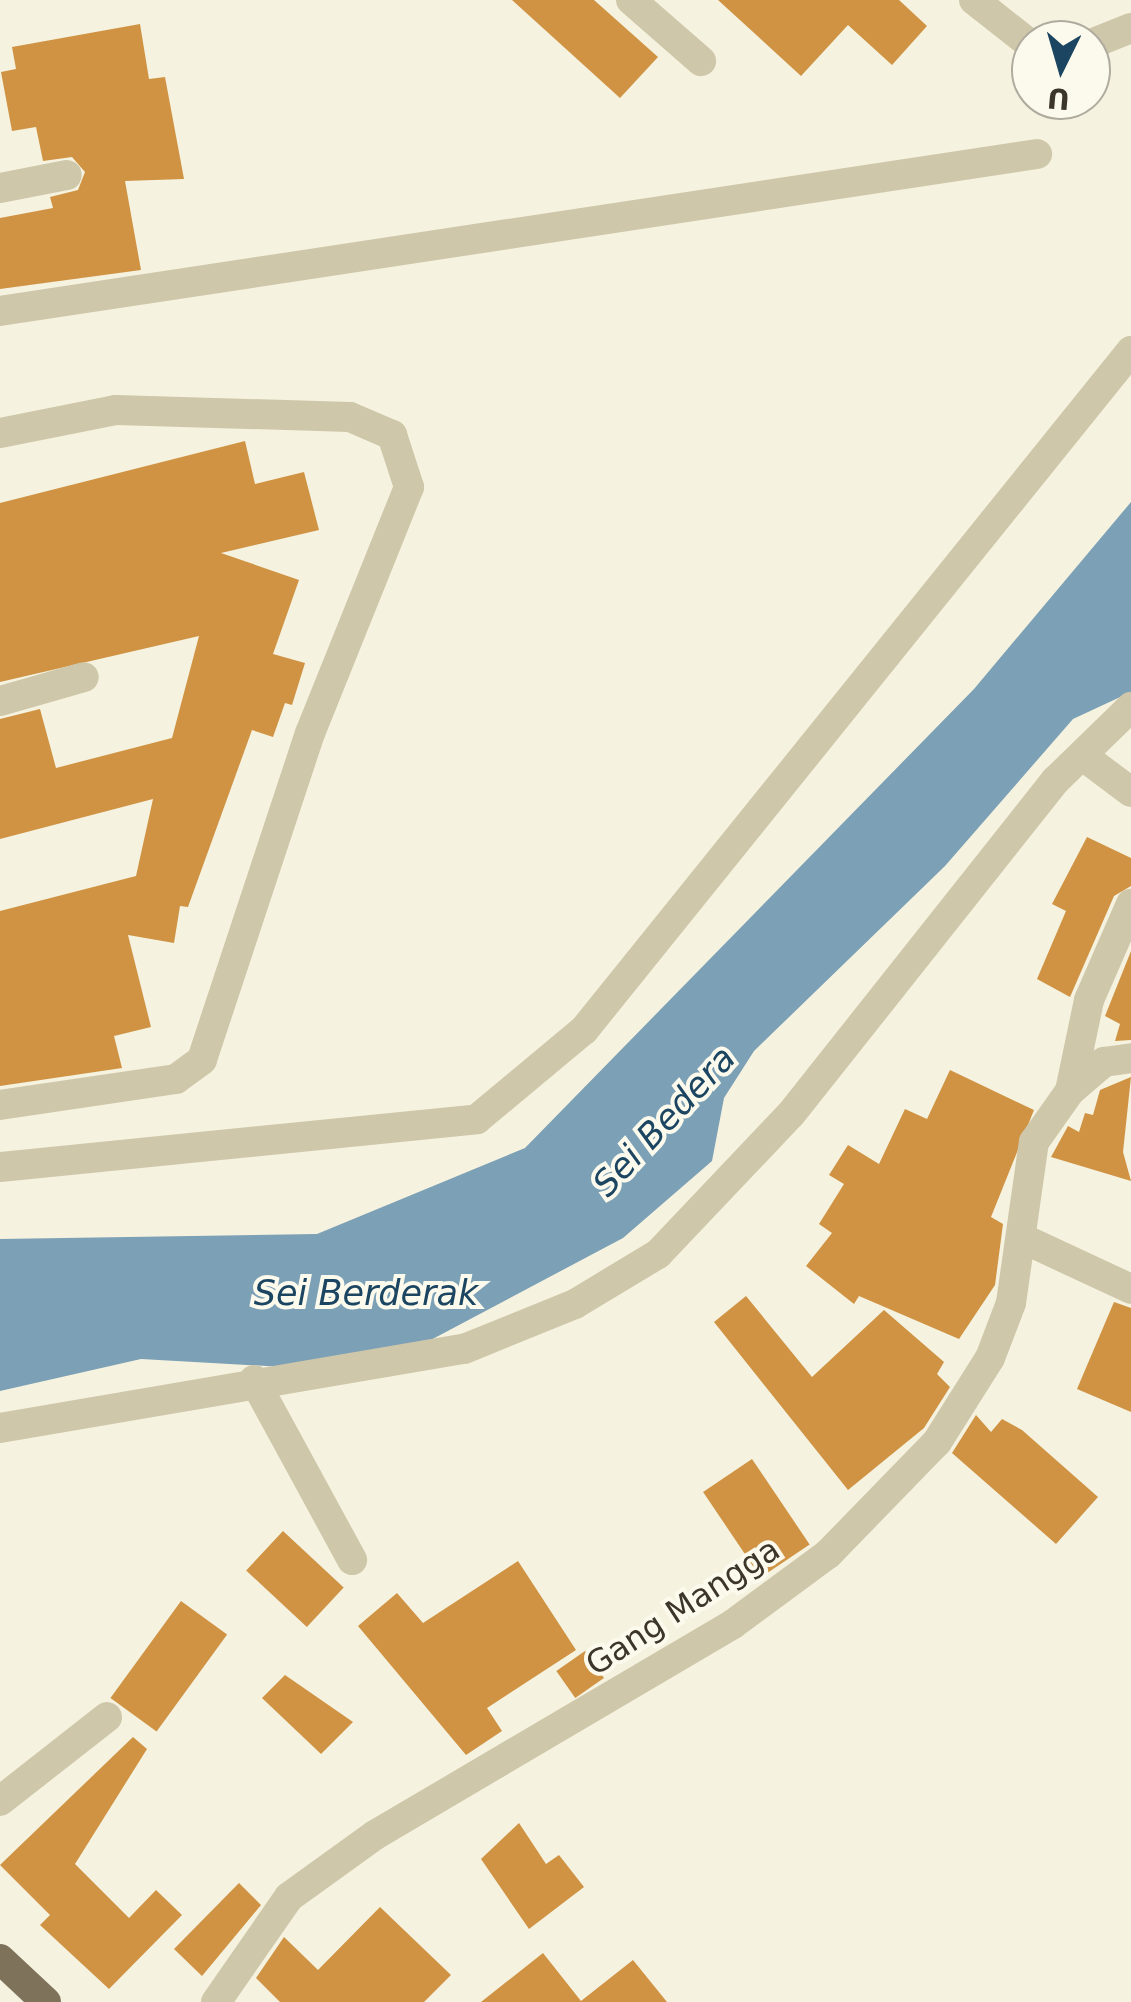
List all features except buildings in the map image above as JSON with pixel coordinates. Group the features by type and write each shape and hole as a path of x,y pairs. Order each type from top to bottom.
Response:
{"main road":[{"path":"2,1965 46,2002"}],"street":[{"path":"631,0 701,61"},
{"path":"974,0 1011,29"},
{"path":"0,311 1038,154"},
{"path":"0,188 68,175"},
{"path":"0,1167 477,1119 584,1030 1131,351"},
{"path":"0,433 116,410 350,417 392,435 408,486 310,733 202,1060 176,1078 0,1105"},
{"path":"0,701 84,678"},
{"path":"0,1428 254,1380 326,1378 464,1349 575,1304 658,1254 791,1114 1084,756 1131,707"},
{"path":"1084,756 1131,792"},
{"path":"1070,1091 1090,1000 1131,904"},
{"name":"Gang Mangga","path":"216,2002 289,1897 374,1835 734,1624 828,1554 936,1442 990,1358 1026,1240 1034,1142 1070,1091 1117,1060"},
{"path":"1026,1240 1131,1288"},
{"path":"254,1380 352,1560"},
{"path":"0,1800 107,1716"}],"water":[{"name":"Sei Berderak","path":"1131,502 1131,692 1073,719 945,866 754,1051 724,1098 712,1161 623,1238 393,1360 337,1370 141,1359 0,1391 0,1239 317,1234 525,1148 974,689"}],"water label":[{"name":"Sei Bedera","path":"664,1121"}]}
